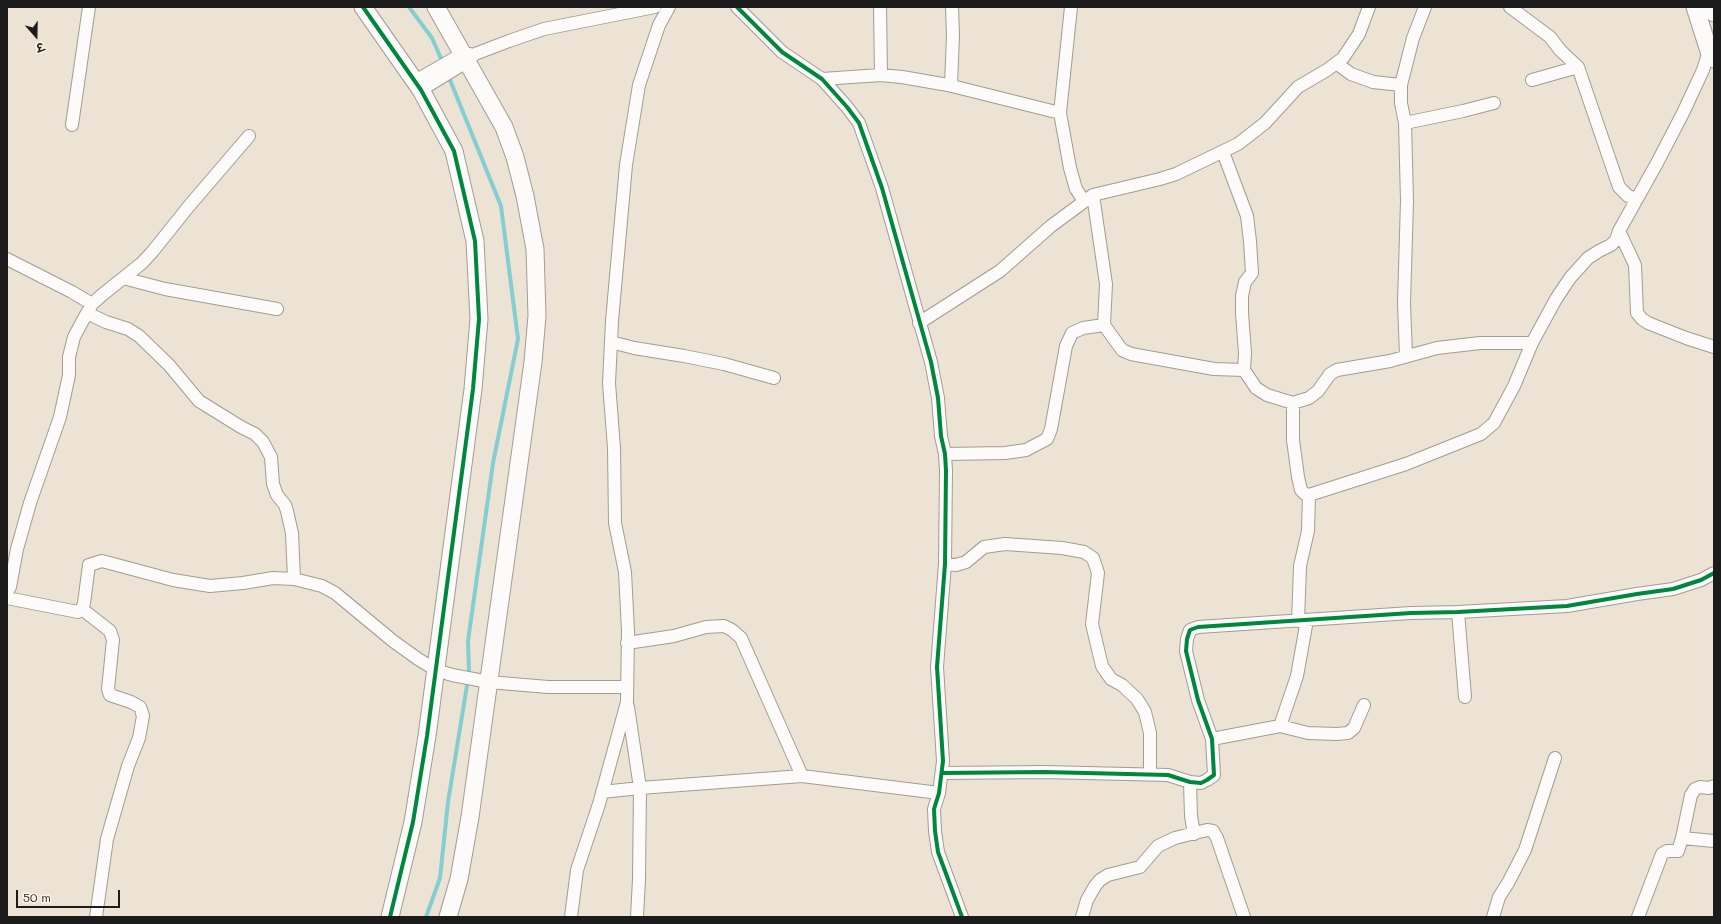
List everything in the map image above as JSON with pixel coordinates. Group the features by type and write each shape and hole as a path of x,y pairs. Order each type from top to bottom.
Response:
{"street":[{"path":"72,125 88,7"},
{"path":"363,7 425,81 454,151 475,241 479,319 473,389 436,670 413,822 390,917"},
{"path":"436,7 446,22 464,59 504,126 515,157 525,196 535,249 537,316 533,362 470,817 459,879 448,917"},
{"path":"425,81 464,59 509,40 544,29 655,7"},
{"path":"637,917 640,788 627,702 628,631 625,572 615,523 614,448 609,383 626,165 640,85 659,25 669,7"},
{"path":"737,7 782,52 822,79 859,123 882,188 919,324 931,362 938,398 945,454 946,564 937,667 943,761 939,793 934,809 938,852 962,917"},
{"path":"880,7 881,75"},
{"path":"951,86 953,35 952,7"},
{"path":"1071,7 1060,113 1070,168 1076,189 1088,198 1106,284 1104,325 1122,350 1131,354 1214,369 1244,370"},
{"path":"919,324 1000,271 1051,226 1088,198 1160,180 1176,174 1238,144 1261,126 1298,87 1336,63 1347,53 1359,34 1369,7"},
{"path":"1406,356 1404,303 1408,201 1405,123 1401,103 1402,85 1413,38 1425,7"},
{"path":"1510,7 1550,37 1564,54 1578,67 1619,187 1628,196 1637,199"},
{"path":"1293,403 1293,440 1298,477 1301,490 1305,494 1309,495 1406,464 1481,434 1488,429 1494,423 1514,386 1532,343 1556,299 1570,278 1588,258 1599,250 1611,245 1616,240 1619,231 1683,113 1712,51 1694,7"},
{"path":"1712,7 1714,13"},
{"path":"1336,63 1351,74 1373,82 1402,85"},
{"path":"1532,80 1578,67"},
{"path":"822,79 881,75 951,86 1060,113"},
{"path":"1405,123 1494,103"},
{"path":"7,592 10,587 17,549 30,503 60,417 69,375 69,357 74,337 90,308 153,252 189,206 249,136"},
{"path":"1223,152 1244,205 1250,241 1252,273 1244,282 1242,296 1245,353 1244,370 1256,388 1267,395 1293,403 1309,398 1318,391 1330,374 1337,370 1390,361 1437,348 1480,343 1532,343"},
{"path":"1619,231 1635,266 1637,314 1648,323 1714,347"},
{"path":"7,259 72,292 106,322 128,328 139,336 168,365 199,400 241,427 255,434 263,442 271,456 273,484 277,495 285,505 289,518 292,533 294,579"},
{"path":"123,278 165,289 277,309"},
{"path":"945,454 1005,453 1026,450 1047,439 1051,429 1066,346 1072,333 1083,328 1104,325"},
{"path":"611,342 634,348 724,364 774,378"},
{"path":"1280,726 1297,676 1303,621 1300,566 1308,531 1309,495"},
{"path":"946,564 956,565 966,562 976,552 984,547 1005,544 1062,548 1084,552 1093,558 1098,572 1092,624 1102,666 1111,679 1122,685 1137,699 1145,712 1150,733 1150,774"},
{"path":"82,610 89,564 102,561 173,580 210,586 273,578 294,579 322,586 335,592 393,641 436,670 452,675 489,682 548,687 626,688"},
{"path":"942,773 1150,774 1168,775 1190,782 1201,783 1208,780 1214,775 1212,739 1198,700 1186,651 1187,639 1190,630 1198,627 1411,613 1567,606 1673,589 1701,580 1714,573"},
{"path":"7,598 78,612 82,610"},
{"path":"82,610 110,631 113,640 108,689 110,695 131,702 140,707 143,716 139,738 128,766 107,839 96,917"},
{"path":"1458,612 1465,697"},
{"path":"627,643 674,636 706,627 724,626 732,630 741,638 802,776"},
{"path":"571,917 577,870 602,792 627,702"},
{"path":"1212,739 1280,726 1308,733 1348,733 1354,728 1364,705"},
{"path":"1493,917 1499,897 1525,850 1555,758"},
{"path":"602,792 802,776 939,793"},
{"path":"1190,782 1191,816 1194,834"},
{"path":"1638,917 1662,854 1667,851 1678,851 1691,795 1695,789 1700,787 1709,788 1714,786"},
{"path":"1082,917 1095,886 1108,874 1140,867 1158,846 1175,838 1207,830 1213,831 1217,838 1244,917"},
{"path":"1682,838 1714,841"}],"waterway":[{"path":"409,7 432,38 443,63"},
{"path":"426,917 440,878 448,802 469,673 468,641 493,463 518,339 501,206 448,75"}],"cycle path":[{"path":"363,7 421,90 454,151 475,241 479,319 473,389 427,736 413,822 390,917"},
{"path":"737,7 782,52 822,79 859,123 882,188 931,362 938,398 946,471 945,564 937,667 943,761 939,793 934,809 935,831 938,852 962,917"},
{"path":"942,773 1044,772 1168,775 1190,782 1201,783 1207,780 1214,775 1212,739 1198,700 1186,651 1187,639 1190,630 1198,627 1411,613 1567,606 1673,589 1701,580 1714,573"}]}
